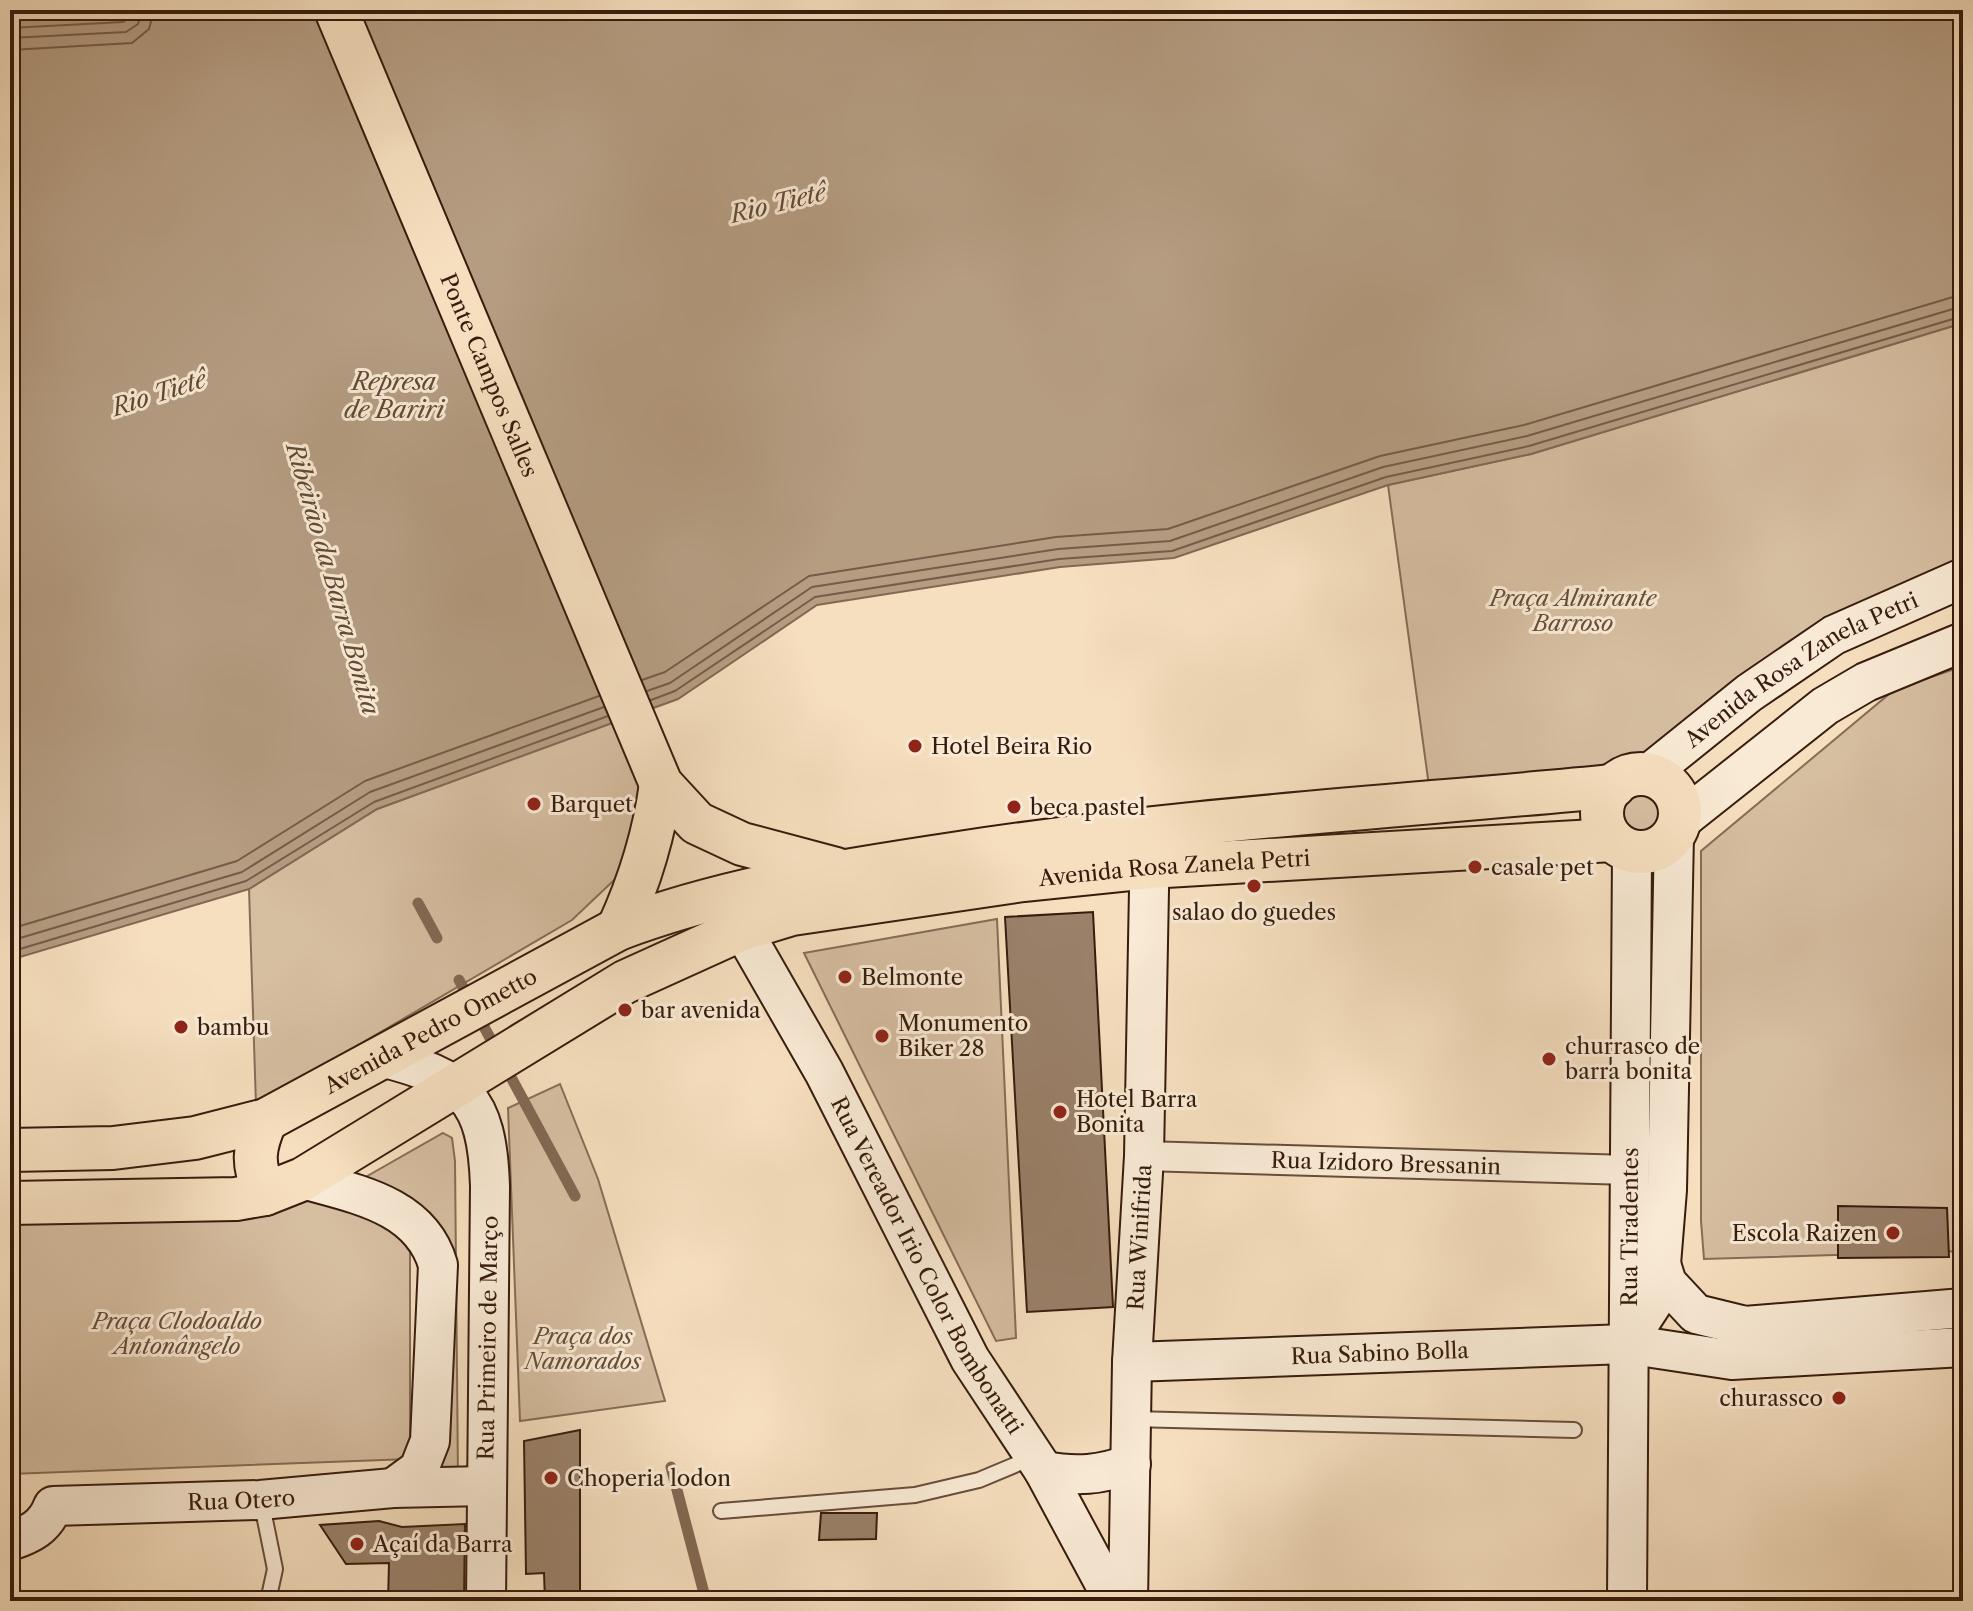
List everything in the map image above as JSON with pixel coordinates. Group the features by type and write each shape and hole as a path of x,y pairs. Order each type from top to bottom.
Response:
{"main road":[{"name":"Ponte Campos Salles","path":"336,10 661,784"},
{"path":"1659,778 1677,796 1677,828 1663,846 1648,852 1622,846 1602,819 1602,807 1631,780 1659,778"},
{"name":"Avenida Rosa Zanela Petri","path":"842,871 1149,847 1631,780"},
{"path":"661,784 697,823 742,844 842,871"},
{"path":"618,929 645,865 655,828 661,784"},
{"name":"Avenida Rosa Zanela Petri","path":"742,929 792,914 1023,880 1149,847 1622,846"},
{"name":"Avenida Pedro Ometto","path":"10,1150 127,1147 195,1138 266,1120 618,929 711,898 842,871"},
{"path":"10,1203 236,1199 284,1186 625,982 742,929"},
{"path":"266,1120 254,1148 254,1169 284,1186"}],"street":[{"name":"Avenida Rosa Zanela Petri","path":"1631,780 1834,635 1963,578"},
{"name":"Avenida Rosa Zanela Petri","path":"1677,828 1825,706 1866,682 1963,642"},
{"name":"Rua Tiradentes","path":"1661,1264 1669,1118 1677,828"},
{"name":"Rua Tiradentes","path":"1622,846 1630,1170 1626,1344 1627,1601"},
{"name":"Rua Winifrida","path":"1128,1601 1132,1362 1144,1156 1149,847"},
{"name":"Rua Vereador Irio Color Bombonatti","path":"742,929 824,1072 970,1359 1039,1464 1114,1601"},
{"path":"381,1057 431,1070 456,1083"},
{"name":"Rua Primeiro de Março","path":"456,1083 479,1115 489,1160 486,1601"},
{"name":"Rua Izidoro Bressanin","path":"1144,1156 1630,1170"},
{"path":"284,1186 364,1196 422,1231 433,1249 438,1265 430,1441 419,1469 393,1488"},
{"path":"1661,1264 1667,1283 1696,1314 1745,1326 1963,1308"},
{"path":"1626,1344 1654,1301 1661,1264"},
{"name":"Rua Sabino Bolla","path":"1132,1362 1626,1344 1732,1360 1963,1347"},
{"path":"1039,1464 1074,1477 1101,1475 1131,1464"},
{"name":"Rua Otero","path":"10,1541 29,1535 47,1520 53,1506 260,1500 393,1488 486,1486"}],"lane":[{"path":"1132,1419 1574,1430"},
{"path":"721,1511 915,1495 1039,1464"},
{"path":"260,1500 275,1569 268,1601"}],"green space":[{"name":"Praça Almirante Barroso","path":"1963,323 1963,572 1779,660 1626,774 1431,801 1388,485 1531,454"},
{"path":"1963,666 1963,1251 1704,1259 1701,1221 1701,851 1894,690"},
{"path":"624,718 645,771 629,866 572,920 256,1105 249,889 377,809"},
{"path":"1659,786 1672,804 1664,838 1642,849 1604,819 1605,806 1614,790"},
{"path":"997,919 1016,1338 996,1341 804,953"},
{"name":"Praça dos Namorados","path":"560,1084 598,1179 665,1401 520,1421 508,1108"},
{"path":"443,1133 452,1138 455,1161 458,1478 418,1480 442,1257 348,1187"},
{"name":"Praça Clodoaldo Antonângelo","path":"256,1195 319,1200 393,1227 410,1252 410,1459 10,1474 10,1205"}],"water":[{"name":"Represa de Bariri","path":"178,10 1963,10 1963,323 1531,454 1388,485 1174,558 1060,567 817,605 678,699 377,809 249,889 10,960 10,21"}],"building":[{"name":"Hotel Barra Bonita","path":"1093,912 1113,1307 1027,1312 1005,917"},
{"name":"Escola Raizen","path":"1838,1206 1947,1208 1949,1257 1838,1258"},
{"path":"580,1430 580,1601 545,1601 544,1573 526,1574 524,1441"},
{"path":"821,1513 877,1513 876,1539 819,1540"},
{"path":"379,1521 402,1527 465,1524 464,1601 388,1601 389,1563 346,1564 320,1525"}],"waterway":[{"name":"Ribeirão da Barra Bonita","path":"418,903 437,938"},
{"name":"Ribeirão da Barra Bonita","path":"459,980 497,1051"},
{"name":"Ribeirão da Barra Bonita","path":"505,1066 575,1196"},
{"name":"Ribeirão da Barra Bonita","path":"671,1467 706,1601"}],"place":[{"name":"Hotel Beira Rio","path":"915,746"},
{"name":"Barquet","path":"534,804"},
{"name":"beca pastel","path":"1014,807"},
{"name":"casale pet","path":"1475,867"},
{"name":"salao do guedes","path":"1254,886"},
{"name":"Belmonte","path":"845,977"},
{"name":"bar avenida","path":"625,1010"},
{"name":"bambu","path":"181,1027"},
{"name":"Monumento Biker 28","path":"882,1036"},
{"name":"churrasco de barra bonita","path":"1549,1059"},
{"name":"Hotel Barra Bonita","path":"1060,1112"},
{"name":"Escola Raizen","path":"1893,1233"},
{"name":"churassco","path":"1839,1398"},
{"name":"Choperia lodon","path":"551,1478"},
{"name":"Açaí da Barra","path":"357,1544"}],"water label":[{"name":"Rio Tietê","path":"778,203"},
{"name":"Rio Tietê","path":"159,393"}]}
